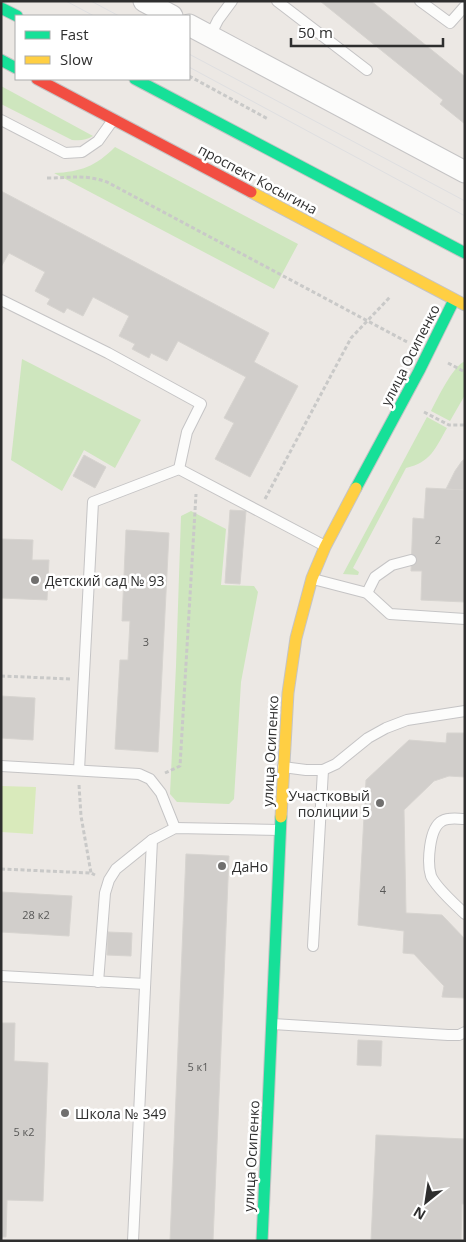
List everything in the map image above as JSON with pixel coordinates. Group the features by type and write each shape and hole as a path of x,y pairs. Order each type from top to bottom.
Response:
{"street":[{"path":"144,1 170,15"},
{"path":"1,8 15,15"},
{"path":"190,26 465,172"},
{"path":"1,60 15,67"},
{"name":"проспект Косыгина","path":"39,80 460,302"},
{"path":"137,80 465,253"},
{"name":"улица Осипенко","path":"262,1241 283,767 288,693 296,638 312,578 325,546 428,353 460,302"}],"lane":[{"path":"210,36 218,20 232,1"},
{"path":"276,1 367,70"},
{"path":"420,1 450,23 465,6"},
{"path":"1,120 65,153 82,152 98,141 114,119"},
{"path":"1,300 108,353 201,404 187,432 179,469"},
{"path":"79,770 93,502 179,469 325,546"},
{"path":"367,593 376,577 392,565 411,560"},
{"path":"312,578 367,593 390,614 465,619"},
{"path":"283,767 323,770 336,764 368,738 386,728 407,720 465,711"},
{"path":"1,766 138,774 150,779 161,793 175,828"},
{"path":"313,946 323,770"},
{"path":"465,820 449,818 441,821 434,828 431,838 430,863 431,875 438,886 465,914"},
{"path":"98,982 105,893 109,880 116,869 152,840 175,828 280,830"},
{"path":"133,1241 152,840"},
{"path":"1,976 145,984"},
{"path":"272,1024 448,1035 459,1035 465,1032"}],"path":[{"path":"190,77 268,119"},
{"path":"47,178 78,176 107,182 465,372"},
{"path":"259,511 351,338 390,297"},
{"path":"424,412 449,425 465,425"},
{"path":"150,779 180,766 196,493 202,481"},
{"path":"1,676 84,679"},
{"path":"79,770 81,816 91,873"},
{"path":"1,869 91,873 109,880"}],"green space":[{"path":"1,86 93,136 83,140 72,140 1,104"},
{"path":"115,147 298,244 274,289 54,173 88,167"},
{"path":"22,359 141,420 115,468 84,450 62,491 11,460"},
{"path":"465,361 465,395 450,421 431,411 450,376"},
{"path":"427,417 447,428 427,458 406,468 353,568 359,572 358,575 343,574"},
{"path":"191,511 226,529 221,585 254,586 258,592 241,682 234,799 229,804 177,802 170,794 181,516"},
{"path":"1,786 36,787 33,834 1,832"}],"building":[{"path":"320,1 371,1 464,76 465,74 465,124 440,104 443,100"},
{"path":"1,191 269,333 254,362 298,386 250,477 215,459 234,423 224,418 246,377 178,341 167,361 151,353 149,358 132,349 135,344 119,336 129,316 93,297 83,316 67,308 64,313 47,304 50,299 35,291 45,272 9,253 1,267"},
{"path":"84,455 106,467 95,488 73,476"},
{"path":"465,459 465,490 446,489 455,471"},
{"path":"426,488 465,490 465,602 421,600 422,571 411,571 413,518 424,519"},
{"path":"230,510 246,511 240,584 225,583"},
{"path":"126,530 169,533 158,752 115,749 120,660 128,660 130,621 122,621"},
{"path":"1,539 33,540 32,560 49,560 47,600 1,598"},
{"path":"1,696 35,698 33,740 1,738"},
{"path":"447,733 465,733 465,777 449,776 434,781 404,810 406,913 442,915 465,939 465,998 442,997 444,986 414,954 403,953 404,931 358,925 366,780 409,740 446,743"},
{"path":"186,854 229,856 213,1241 170,1241"},
{"path":"1,892 72,896 69,936 1,932"},
{"path":"108,932 132,933 131,956 107,955"},
{"path":"1,1023 15,1023 14,1061 48,1063 43,1201 7,1200 6,1237 1,1237"},
{"path":"358,1040 382,1041 381,1066 357,1065"},
{"path":"376,1135 465,1139 465,1204 462,1204 461,1241 371,1241"}],"tram line":[{"path":"66,1 92,15"},
{"path":"91,1 117,15"},
{"path":"190,55 465,201"},
{"path":"190,68 465,216"}],"traffic: fast":[{"path":"1,8 15,15"},
{"path":"1,60 15,67"},
{"path":"137,80 465,253"},
{"path":"356,488 419,371 454,300"},
{"path":"262,1241 281,817"}],"traffic: slow":[{"path":"251,192 465,305"},
{"path":"281,817 288,693 296,638 312,578 325,547 356,488"}],"traffic: jam":[{"path":"39,80 251,192"}],"place":[{"name":"Детский сад № 93","path":"35,580"},
{"name":"Участковый полиции 5","path":"380,803"},
{"name":"ДаНо","path":"222,866"},
{"name":"Школа № 349","path":"65,1113"}]}
